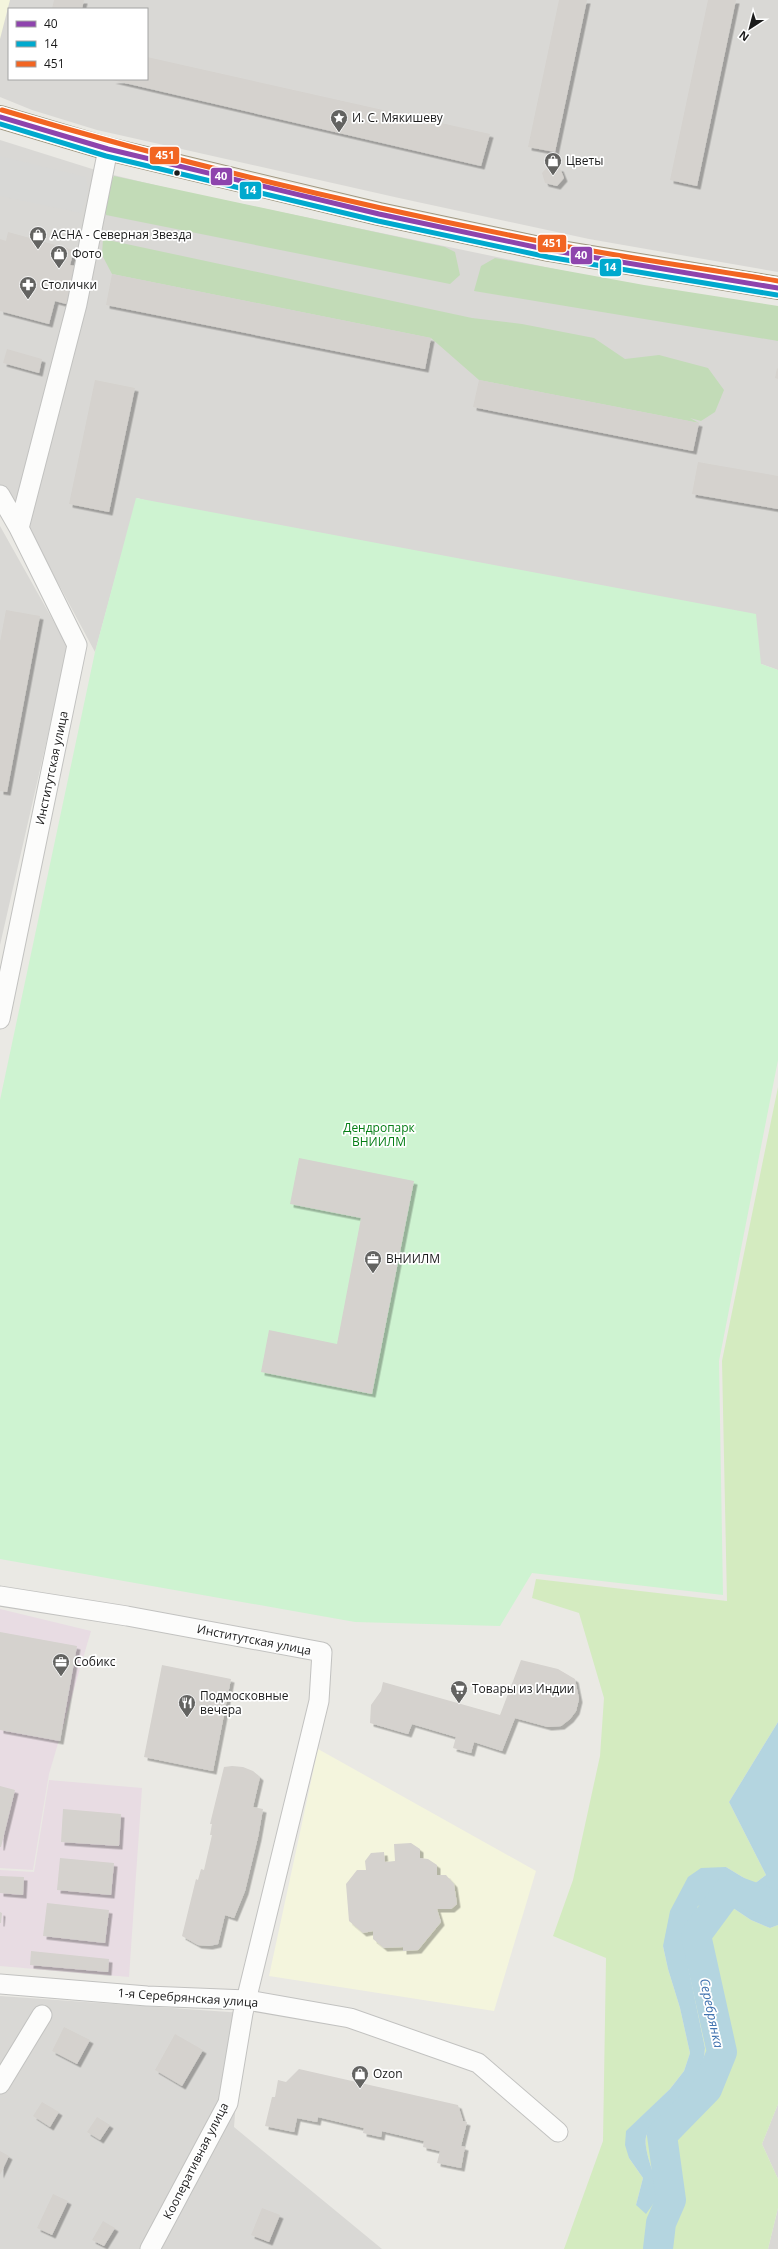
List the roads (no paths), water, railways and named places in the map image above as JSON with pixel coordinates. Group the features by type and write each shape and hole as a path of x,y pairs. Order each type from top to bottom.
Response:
{"main road":[{"path":"0,117 108,149 356,208 491,238 550,250 778,288"}],"street":[{"path":"19,528 77,304 108,149"},
{"name":"Институтская улица","path":"0,496 19,528 77,645 0,1019"},
{"name":"Институтская улица","path":"0,1596 127,1616 322,1652 319,1701 247,2000"},
{"name":"1-я Серебрянская улица","path":"0,1984 147,1996 247,2000 350,2018 478,2063 558,2132"},
{"name":"Кооперативная улица","path":"150,2249 228,2103 247,2000"},
{"path":"0,2084 42,2015"}],"water":[{"path":"778,1722 778,1925 770,1928 751,1920 718,1898 698,1906 691,1926 686,1956 705,2048 703,2060 700,2072 689,2094 684,2100 654,2124 646,2137 648,2157 661,2193 646,2214 636,2205 643,2178 629,2158 625,2145 626,2131 670,2089 684,2071 690,2053 680,2008 668,1969 663,1946 670,1911 688,1877 701,1868 726,1867 754,1884 766,1875 729,1802"}],"waterway":[{"name":"Серебрянка","path":"658,2249 661,2223 671,2200 662,2135 707,2089 722,2052 696,1935 730,1889 778,1906"}],"place":[{"name":"И. С. Мякишеву","path":"339,133"},
{"name":"Цветы","path":"553,176"},
{"name":"АСНА - Северная Звезда","path":"38,250"},
{"name":"Фото","path":"59,269"},
{"name":"Столички","path":"28,300"},
{"name":"ВНИИЛМ","path":"373,1274"},
{"name":"Собикс","path":"61,1677"},
{"name":"Товары из Индии","path":"459,1704"},
{"name":"Подмосковные вечера","path":"187,1718"},
{"name":"Ozon","path":"360,2089"}],"park label":[{"name":"Дендропарк ВНИИЛМ","path":"379,1135"}]}
